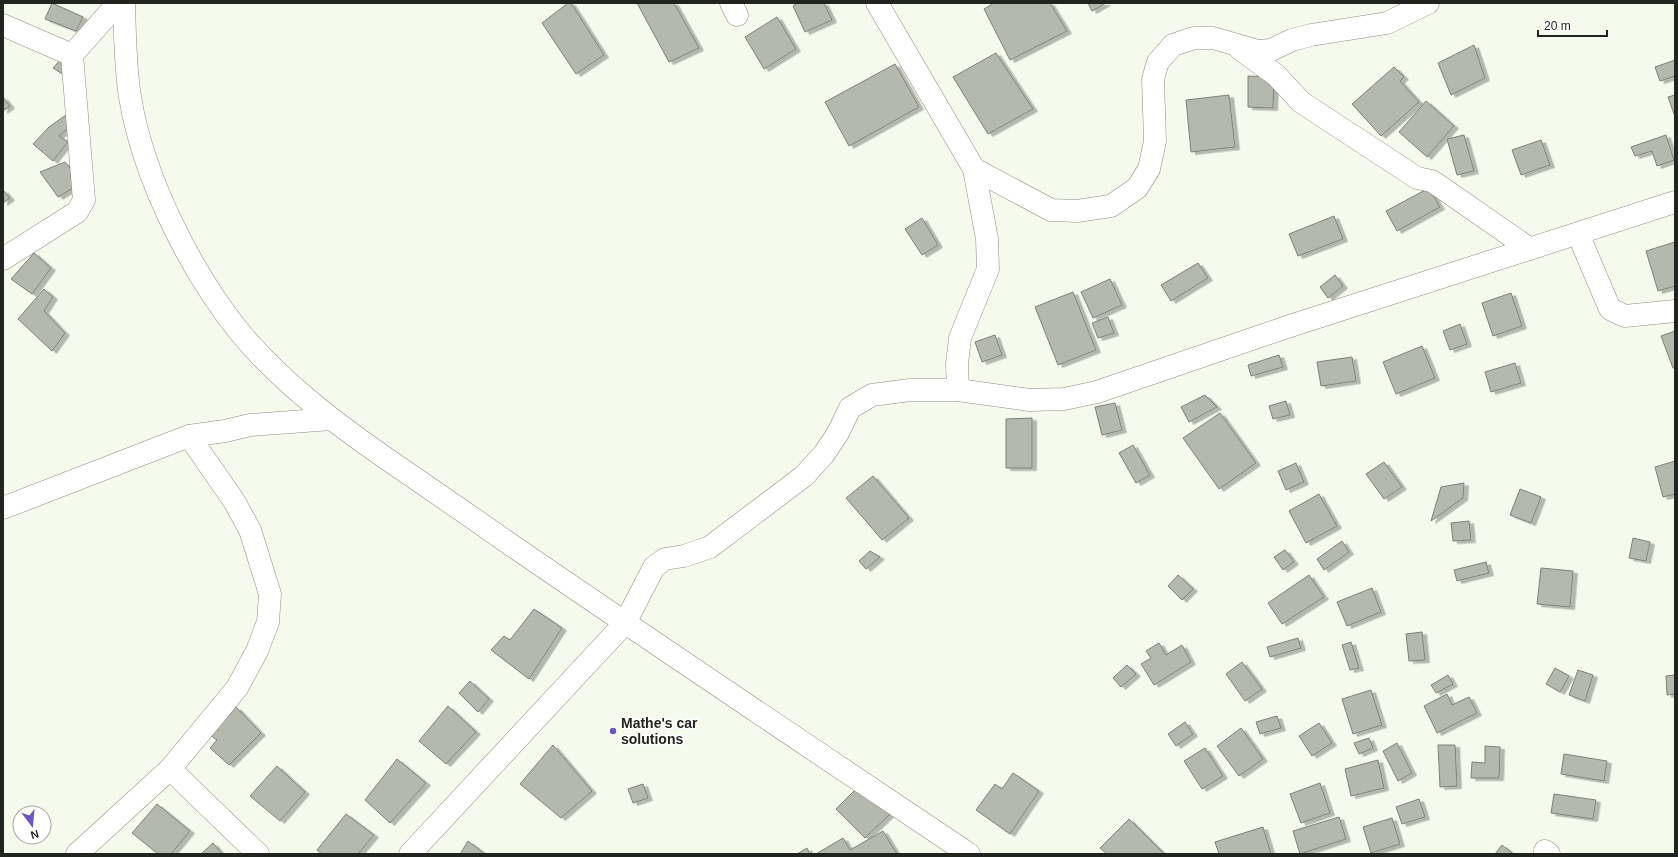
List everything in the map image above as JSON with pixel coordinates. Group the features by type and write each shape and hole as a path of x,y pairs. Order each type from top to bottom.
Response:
{"street":[{"path":"3,260 77,212 84,200 72,55 118,3"},
{"path":"124,3 125,51 132,105 142,148 163,202 182,245 212,293 242,334 278,373 313,405 380,454 625,623 969,854"},
{"path":"877,3 974,169 987,239 988,269 960,338 957,364 958,390"},
{"path":"974,169 1051,210 1077,211 1111,206 1136,188 1149,169 1155,141 1153,79 1158,62 1173,45 1194,38 1213,38 1258,51 1271,50 1292,40 1387,23 1428,3"},
{"path":"3,25 72,55"},
{"path":"1232,44 1276,75 1301,102 1417,178 1432,181 1530,249"},
{"path":"410,854 625,623 654,567 664,560 684,556 710,547 804,476 824,454 838,433 850,408 872,395 910,390 958,390 1030,400 1064,399 1097,392 1287,327 1675,202"},
{"path":"1578,234 1610,308 1625,316 1675,311"},
{"path":"3,508 189,436 225,431 250,425 332,419"},
{"path":"76,854 170,768 237,688 257,651 268,622 270,594 250,530 234,501 189,436"},
{"path":"170,768 258,854"},
{"path":"927,826 938,854"}],"building":[{"path":"52,3 83,17 76,31 45,19"},
{"path":"568,3 571,3 604,55 576,74 542,23"},
{"path":"637,3 674,3 699,48 669,62"},
{"path":"798,3 824,3 832,20 805,32 793,6"},
{"path":"994,3 1050,3 1067,31 1010,60 984,9"},
{"path":"1088,3 1106,3 1092,11"},
{"path":"777,17 796,49 764,69 745,37"},
{"path":"1474,45 1485,78 1451,95 1438,63"},
{"path":"996,53 1033,109 988,134 953,77"},
{"path":"62,58 64,75 53,68"},
{"path":"1675,60 1675,76 1660,81 1655,67"},
{"path":"895,64 919,107 849,146 825,102"},
{"path":"1394,67 1404,77 1400,81 1419,102 1381,136 1352,104"},
{"path":"1248,76 1274,77 1273,108 1248,107"},
{"path":"1229,95 1235,147 1191,152 1186,100"},
{"path":"1675,95 1675,117 1668,97"},
{"path":"3,97 10,106 3,111"},
{"path":"1426,101 1454,126 1427,157 1399,132"},
{"path":"66,115 73,124 59,136 68,142 53,161 33,144 49,127"},
{"path":"1464,135 1474,171 1457,175 1447,139"},
{"path":"1666,135 1674,160 1657,166 1652,151 1635,156 1631,147"},
{"path":"1541,140 1550,165 1521,175 1512,150"},
{"path":"65,162 74,173 70,175 75,187 58,197 40,172"},
{"path":"1429,188 1440,207 1397,231 1386,211"},
{"path":"3,190 10,198 3,203"},
{"path":"1334,216 1343,239 1298,256 1289,234"},
{"path":"922,218 938,245 922,255 905,229"},
{"path":"1675,242 1675,286 1658,291 1646,251"},
{"path":"34,253 51,268 32,294 11,279"},
{"path":"1198,263 1208,278 1171,301 1161,285"},
{"path":"1335,275 1343,286 1328,298 1320,287"},
{"path":"1110,279 1122,305 1093,318 1081,292"},
{"path":"44,289 53,297 44,311 65,333 52,351 18,319"},
{"path":"1073,292 1096,350 1058,365 1035,307"},
{"path":"1511,293 1522,326 1493,336 1482,303"},
{"path":"1108,317 1114,333 1098,338 1092,323"},
{"path":"1460,324 1467,344 1450,350 1443,331"},
{"path":"1675,331 1675,368 1673,368 1661,336"},
{"path":"995,335 1002,355 982,362 975,342"},
{"path":"1422,346 1435,378 1396,394 1383,362"},
{"path":"1279,355 1283,367 1251,376 1248,365"},
{"path":"1352,357 1356,381 1321,386 1317,362"},
{"path":"1515,363 1521,383 1491,392 1485,372"},
{"path":"1205,395 1217,407 1189,422 1181,407"},
{"path":"1286,401 1290,415 1273,419 1269,406"},
{"path":"1115,403 1122,430 1102,435 1095,407"},
{"path":"1220,413 1256,463 1219,489 1183,438"},
{"path":"1032,418 1032,468 1006,468 1006,419"},
{"path":"1133,445 1150,475 1136,483 1119,453"},
{"path":"1675,461 1675,494 1663,497 1655,467"},
{"path":"1384,462 1402,487 1384,499 1366,474"},
{"path":"1296,463 1304,482 1286,490 1278,471"},
{"path":"873,476 909,518 882,540 846,498"},
{"path":"1464,483 1463,498 1431,521 1441,487"},
{"path":"1520,489 1541,497 1531,523 1510,515"},
{"path":"1319,494 1337,526 1306,543 1289,511"},
{"path":"1469,521 1471,540 1453,541 1451,523"},
{"path":"1633,538 1650,542 1646,561 1629,558"},
{"path":"1342,541 1349,552 1324,570 1317,559"},
{"path":"1285,550 1294,562 1283,570 1274,557"},
{"path":"870,551 880,557 866,569 859,561"},
{"path":"1486,562 1489,573 1457,581 1454,570"},
{"path":"1541,568 1573,571 1570,607 1537,604"},
{"path":"1178,575 1193,589 1182,600 1168,586"},
{"path":"1309,575 1324,597 1282,624 1268,603"},
{"path":"1372,588 1381,612 1347,626 1337,602"},
{"path":"534,609 562,628 529,679 491,650 504,636 510,640"},
{"path":"1422,632 1425,660 1409,661 1406,634"},
{"path":"1298,638 1301,648 1270,657 1267,647"},
{"path":"1351,642 1359,668 1350,670 1342,645"},
{"path":"1159,643 1166,655 1182,645 1191,662 1154,685 1141,664 1151,658 1146,651"},
{"path":"1242,662 1262,689 1245,701 1226,674"},
{"path":"1127,665 1136,674 1121,687 1113,678"},
{"path":"1555,668 1569,676 1560,692 1546,684"},
{"path":"1578,670 1593,675 1585,701 1569,695"},
{"path":"1448,675 1453,684 1436,693 1431,685"},
{"path":"1675,675 1675,694 1667,695 1666,676"},
{"path":"470,681 489,699 478,712 459,693"},
{"path":"1371,690 1382,725 1353,734 1342,699"},
{"path":"1447,694 1452,705 1469,697 1477,713 1437,733 1424,706"},
{"path":"448,706 476,732 446,764 419,741"},
{"path":"236,707 261,733 229,765 210,748 217,740 210,735"},
{"path":"1277,716 1281,728 1260,734 1256,722"},
{"path":"1185,722 1193,734 1176,746 1168,734"},
{"path":"1319,723 1332,743 1312,756 1299,736"},
{"path":"1241,728 1263,759 1239,776 1217,746"},
{"path":"1369,738 1373,748 1359,754 1354,743"},
{"path":"1397,743 1412,773 1398,781 1383,751"},
{"path":"553,745 592,791 561,818 520,784"},
{"path":"1438,745 1455,745 1457,786 1440,787"},
{"path":"1485,746 1500,747 1499,778 1471,778 1472,762 1485,763"},
{"path":"1205,748 1223,776 1202,789 1184,761"},
{"path":"1564,754 1607,761 1604,781 1561,774"},
{"path":"397,759 426,783 390,823 365,800"},
{"path":"1378,760 1384,788 1351,796 1345,769"},
{"path":"277,766 305,792 280,821 250,796"},
{"path":"1013,773 1039,791 1010,834 976,810 995,784 1002,789"},
{"path":"862,783 891,813 865,838 836,809"},
{"path":"1320,783 1330,813 1301,823 1290,794"},
{"path":"643,784 648,798 633,803 628,789"},
{"path":"1554,794 1596,800 1593,819 1551,813"},
{"path":"1419,799 1425,817 1402,824 1396,807"},
{"path":"157,804 190,831 171,854 158,854 132,833"},
{"path":"346,814 374,835 358,854 322,854 317,850"},
{"path":"1339,817 1346,839 1300,854 1293,831"},
{"path":"1392,818 1400,844 1371,853 1363,827"},
{"path":"1129,819 1164,854 1107,854 1100,848"},
{"path":"1263,827 1271,854 1219,854 1215,842"},
{"path":"883,831 897,854 816,854 843,838 850,850"},
{"path":"468,841 485,854 460,854"},
{"path":"213,843 222,854 201,854"},
{"path":"1502,845 1512,853 1495,854"},
{"path":"807,848 810,854 797,854"}],"place":[{"name":"Mathe's car solutions","path":"613,731"}]}
